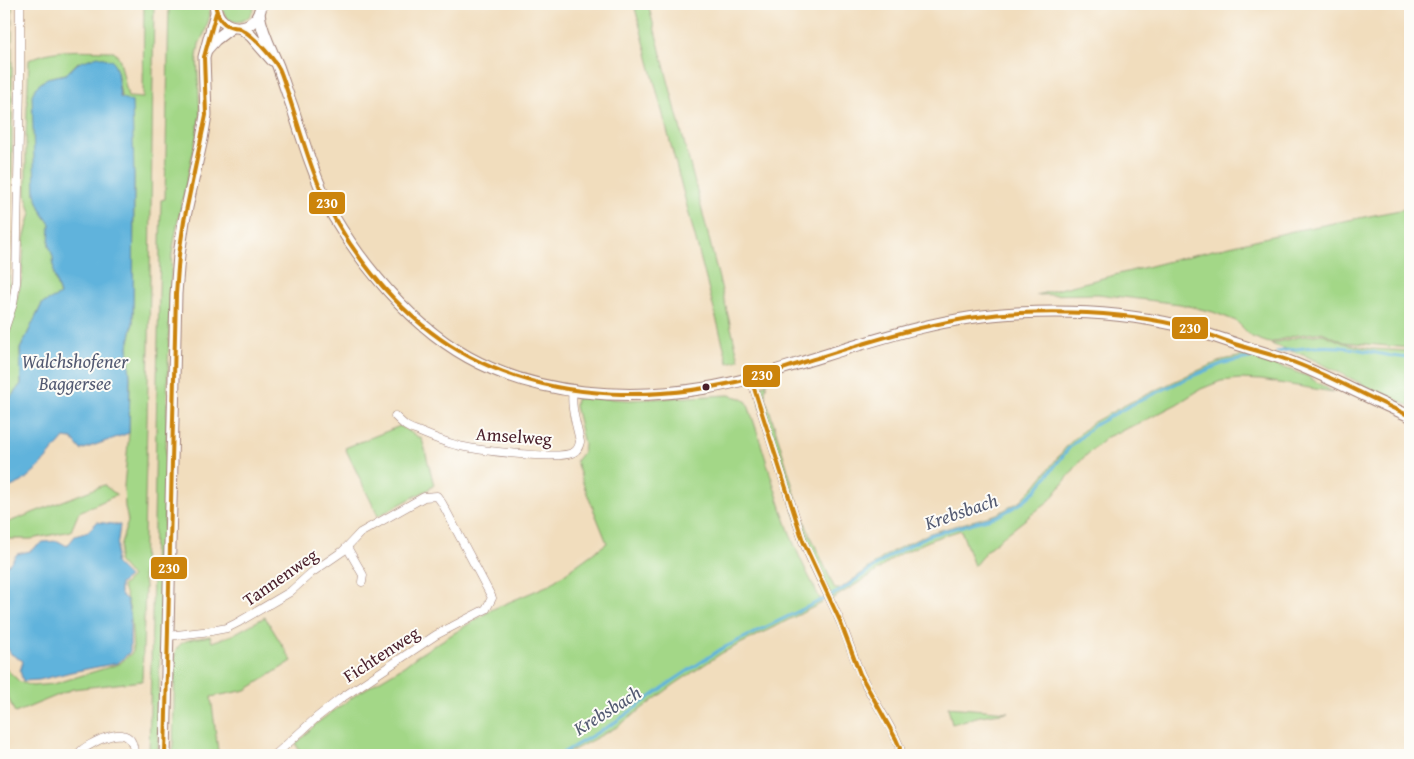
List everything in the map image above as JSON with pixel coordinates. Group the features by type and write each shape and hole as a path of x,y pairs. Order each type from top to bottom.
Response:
{"street":[{"path":"4,331 13,304 16,283 20,4"},
{"path":"215,8 220,19 225,24 236,27 251,36 277,64"},
{"path":"207,49 215,8"},
{"path":"166,755 178,255 206,115 204,56 214,40 236,27 248,25 255,21 260,9"},
{"path":"260,9 266,38 277,64 308,155 335,218 351,244 387,290 425,326 446,343 468,357 511,376 572,390 605,394 651,394 708,388 751,379 901,333 941,323 981,316 1016,313 1096,313 1176,325 1293,362 1410,416"},
{"path":"751,379 813,567 841,623 863,680 894,732 900,748 897,755"},
{"name":"Amselweg","path":"395,416 408,427 456,446 523,454 570,454 575,452 580,442 572,406 572,390"},
{"name":"Tannenweg","path":"168,636 211,631 237,624 290,592 311,573 343,551 360,533 424,497 437,496 442,503 483,581"},
{"path":"347,546 363,575 362,582"},
{"name":"Fichtenweg","path":"275,755 316,718 358,686 436,635 486,609 492,598 483,581"},
{"path":"80,755 83,748 106,737 118,734 126,735 132,741 134,755"}],"green space":[{"path":"4,4 12,4 12,154 9,286 4,307"},
{"path":"144,4 154,4 142,681 73,689 15,713 4,688 4,667 20,682 32,686 54,684 119,664 133,652 130,610 122,586 132,577 118,561 128,521 124,486 129,433 130,377 128,346 133,323 134,175 117,72 78,62 66,74 47,78 35,173 35,194 43,214 50,224 49,245 54,257 54,275 60,296 42,304 20,349 21,384 4,406 4,351 22,277 24,239 31,213 26,196 29,60 59,51 114,51 120,60 128,97 143,98"},
{"path":"169,4 209,4 210,15 199,44 197,57 200,114 172,254 158,755 149,755 161,200 165,199"},
{"path":"221,4 255,4 253,12 238,22 232,21 227,17 223,12"},
{"path":"634,4 648,4 739,360 728,363"},
{"path":"1410,208 1410,348 1344,342 1322,332 1297,335 1269,343 1252,337 1236,321 1213,312 1180,304 1098,294 1036,295 1293,231"},
{"path":"1323,334 1344,343 1372,349 1410,351 1410,406 1306,356 1271,344 1298,337"},
{"path":"1248,355 1307,376 1333,392 1261,380 1240,379 1221,381 1201,389 1144,421 1107,437 1082,459 1050,500 990,547 974,566 961,530 933,539 896,556 873,574 832,599 802,537 759,401 760,390 767,382 765,392 767,402 796,497 807,528 835,589 840,589 891,552 930,533 997,514 1019,502 1034,487 1067,446 1090,424 1188,375 1223,360"},
{"path":"729,395 741,398 747,402 794,544 822,603 722,653 675,684 617,727 564,755 301,755 296,744 317,723 357,694 493,609 549,585 607,543 576,461 583,452 584,444 575,406 576,399 582,397 629,400"},
{"path":"400,426 422,439 434,485 378,516 345,448"},
{"path":"104,485 117,495 79,512 71,531 31,539 4,539 4,524"},
{"path":"265,617 292,661 246,690 211,697 220,755 173,755 175,653 177,648 180,644 194,639 210,636 212,642 232,635"},
{"path":"948,707 1008,712 980,716 952,724"}],"water":[{"name":"Walchshofener Baggersee","path":"98,56 113,61 117,72 120,97 132,102 134,175 133,323 128,346 130,377 129,433 81,450 72,439 64,438 39,467 22,482 4,490 4,406 21,384 20,349 42,304 60,295 54,275 53,257 49,245 50,224 43,214 35,194 32,95 36,87 47,78 66,74 78,63"},
{"path":"97,522 120,525 115,563 129,577 120,584 120,594 127,600 130,616 130,652 118,663 39,680 23,681 20,671 23,661 11,654 4,643 4,566 9,564 17,554 30,551 43,542 58,541 67,546 75,536 88,532"}],"waterway":[{"name":"Krebsbach","path":"1277,352 1309,347 1332,346 1410,358"},
{"name":"Krebsbach","path":"559,755 614,723 721,649 840,591 893,554 930,535 998,516 1020,504 1036,490 1069,448 1093,426 1129,406 1190,377 1224,363 1259,356"}],"transit line":[{"name":"230","path":"215,4 221,20 249,34 279,68 319,186 336,221 362,261 394,298 430,331 470,357 504,372 539,383 611,394 648,394 684,391 721,385 762,375 910,330 937,324 992,315 1040,312 1079,313 1119,315 1193,329 1308,368 1410,416"},
{"name":"230","path":"165,755 176,294 184,221 206,115 204,57 216,13"},
{"name":"230","path":"751,379 803,541 840,621 860,674 900,748 897,755"}]}
